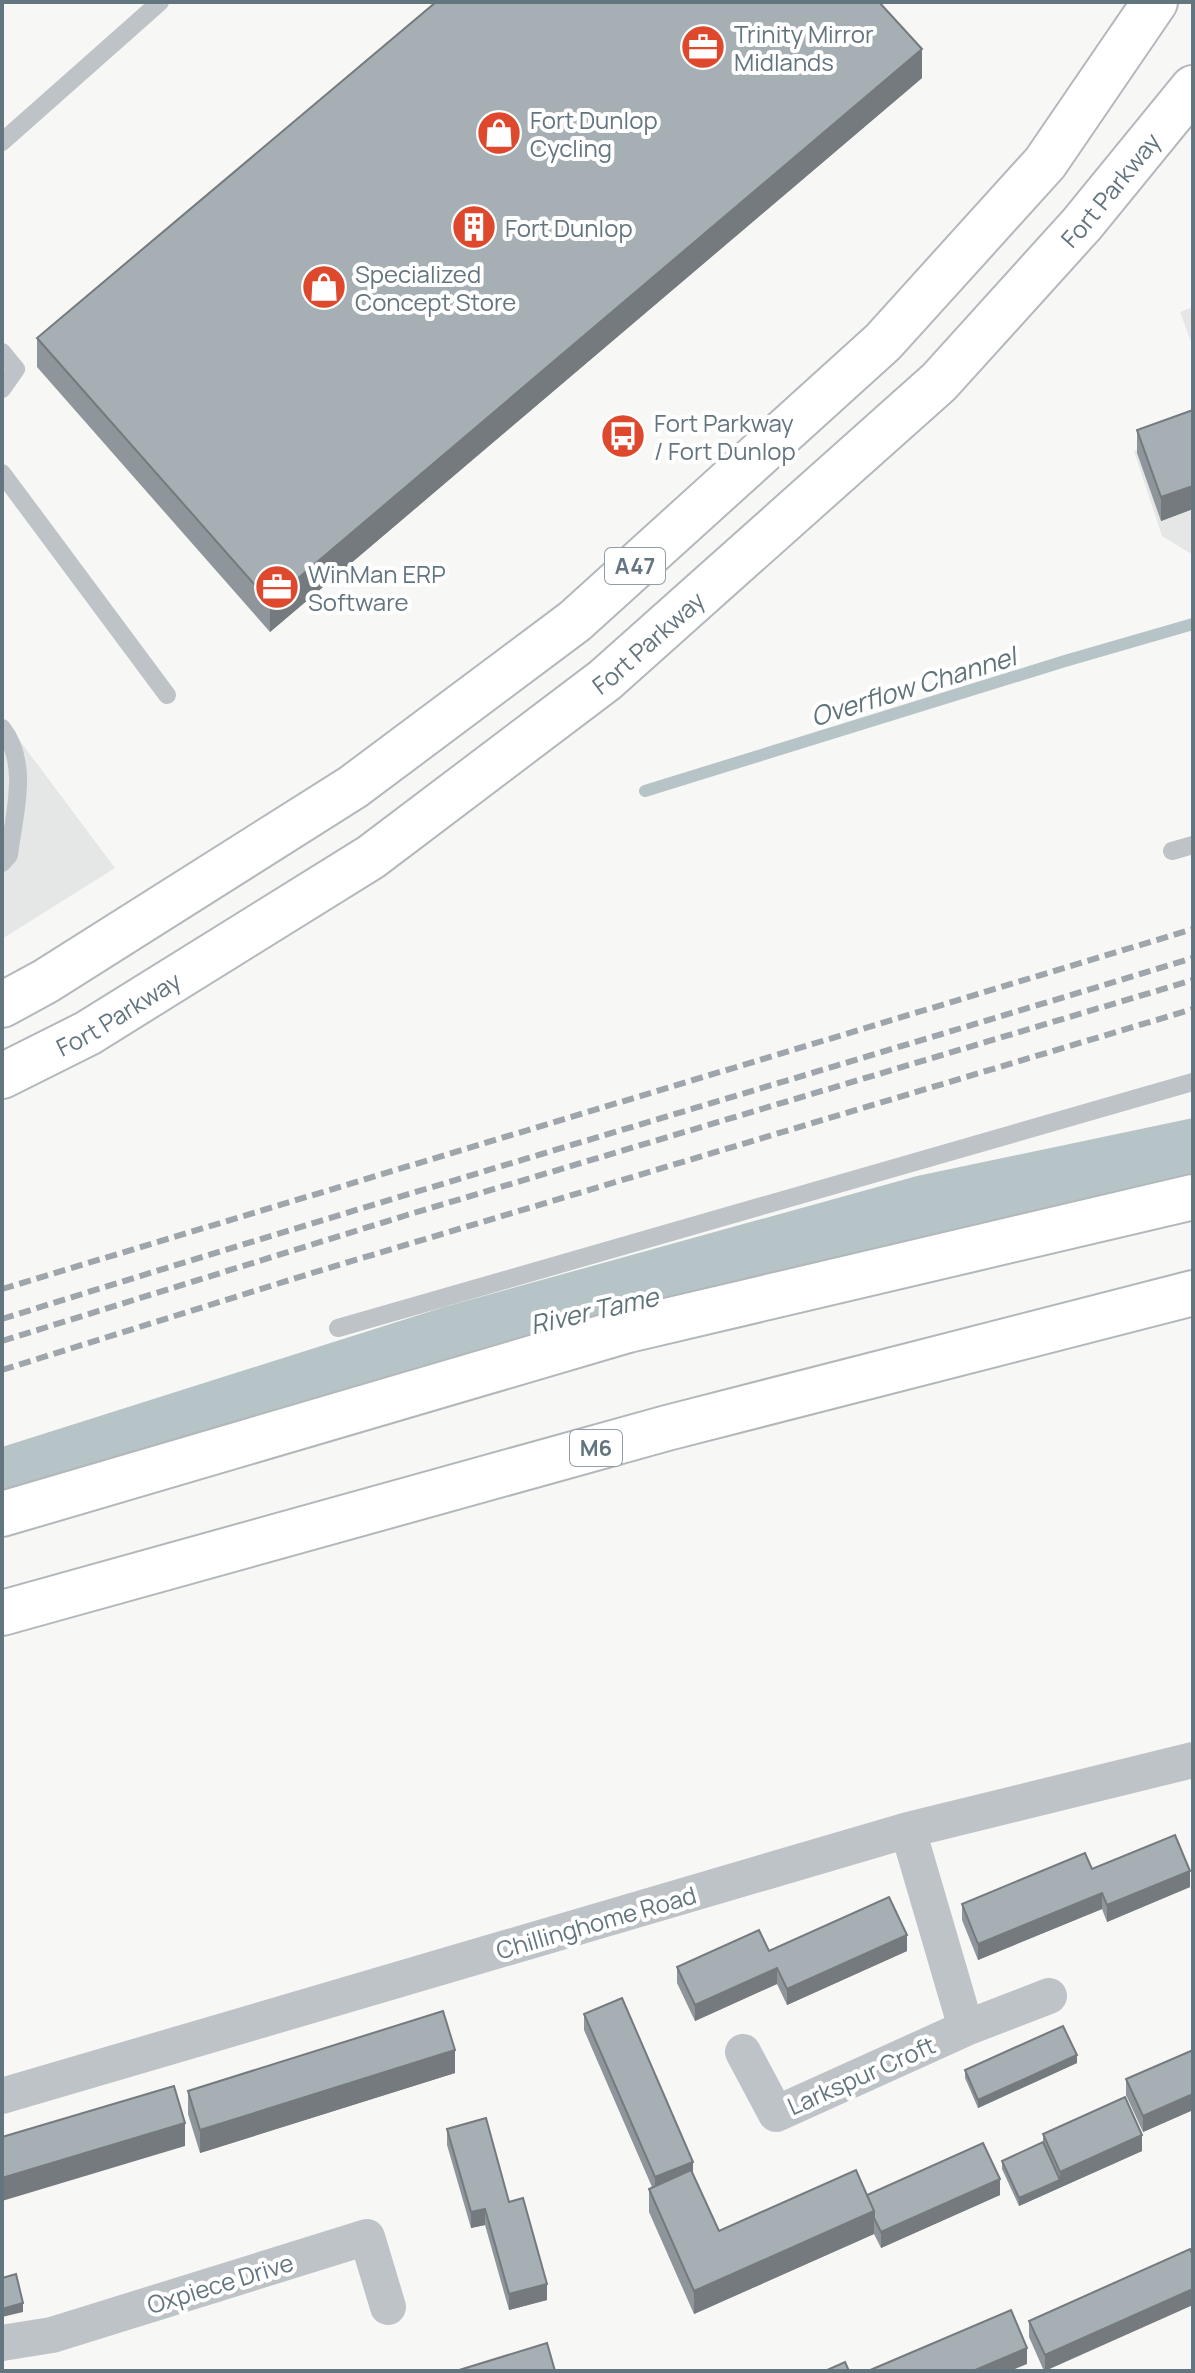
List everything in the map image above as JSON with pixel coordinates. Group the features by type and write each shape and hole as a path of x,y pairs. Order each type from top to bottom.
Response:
{"main road":[{"name":"A47","path":"2,1005 46,981 353,787 575,621 883,342 1045,163 1155,2"},
{"name":"Fort Parkway","path":"2,1076 88,1033 371,857 605,680 939,382 1082,224 1193,88"},
{"path":"2,1514 628,1330 1193,1197"},
{"name":"M6","path":"2,1613 667,1428 1193,1293"}],"street":[{"name":"Chillinghome Road","path":"2,2096 908,1830 1193,1760"},
{"name":"Larkspur Croft","path":"908,1830 966,2028"},
{"name":"Larkspur Croft","path":"743,2052 776,2114 966,2028 1049,1996"},
{"name":"Oxpiece Drive","path":"2,2343 52,2335 367,2237 388,2307"}],"lane":[{"path":"2,142 160,2"},
{"path":"2,352 16,369 2,389"},
{"path":"2,473 167,695"},
{"path":"2,728 15,751 19,776 9,855 2,863"},
{"path":"1172,851 1193,845"},
{"path":"338,1328 1193,1082"}],"shaded area":[{"path":"1193,307 1193,347 1180,312"},
{"path":"1193,431 1193,555 1162,536 1134,451"},
{"path":"2,717 115,868 2,939"}],"water":[{"name":"River Tame","path":"1193,1118 1193,1215 2,1498 2,1447 444,1307 917,1176"}],"building":[{"name":"Fort Dunlop","path":"436,2 879,2 922,49 270,602 37,338"},
{"path":"1193,410 1193,486 1161,497 1137,430"},
{"path":"1175,1835 1190,1871 1107,1905 1102,1893 978,1944 962,1904 1085,1853 1092,1869"},
{"path":"889,1897 907,1935 787,1989 777,1968 695,2005 677,1967 759,1930 769,1951"},
{"path":"622,1998 693,2162 655,2177 584,2014"},
{"path":"443,2011 455,2050 200,2130 188,2091"},
{"path":"1063,2026 1077,2055 978,2100 965,2070"},
{"path":"1193,2050 1193,2094 1143,2116 1126,2079"},
{"path":"174,2086 185,2123 2,2178 2,2137"},
{"path":"1125,2097 1142,2135 1060,2172 1043,2134"},
{"path":"486,2118 509,2202 523,2198 547,2284 509,2294 485,2209 471,2212 447,2129"},
{"path":"1043,2142 1060,2180 1019,2198 1002,2161"},
{"path":"983,2143 1000,2179 881,2232 867,2195"},
{"path":"691,2170 719,2231 856,2170 874,2211 694,2291 649,2189"},
{"path":"1190,2249 1193,2256 1193,2289 1045,2355 1029,2321"},
{"path":"16,2274 23,2303 2,2309 2,2278"},
{"path":"1011,2310 1027,2348 973,2371 868,2371"},
{"path":"547,2343 555,2371 456,2371"},
{"path":"845,2362 849,2371 825,2371"}],"waterway":[{"name":"Overflow Channel","path":"645,791 1193,624"}],"railway":[{"path":"2,1289 1193,929"},
{"path":"2,1319 1193,958"},
{"path":"2,1341 407,1215 1193,980"},
{"path":"2,1370 312,1273 1193,1009"}],"place":[{"name":"Trinity Mirror Midlands","path":"703,47"},
{"name":"Fort Dunlop Cycling","path":"499,133"},
{"name":"Fort Dunlop","path":"474,227"},
{"name":"Specialized Concept Store","path":"324,287"},
{"name":"Fort Parkway / Fort Dunlop","path":"623,436"},
{"name":"WinMan ERP Software","path":"277,587"}]}
